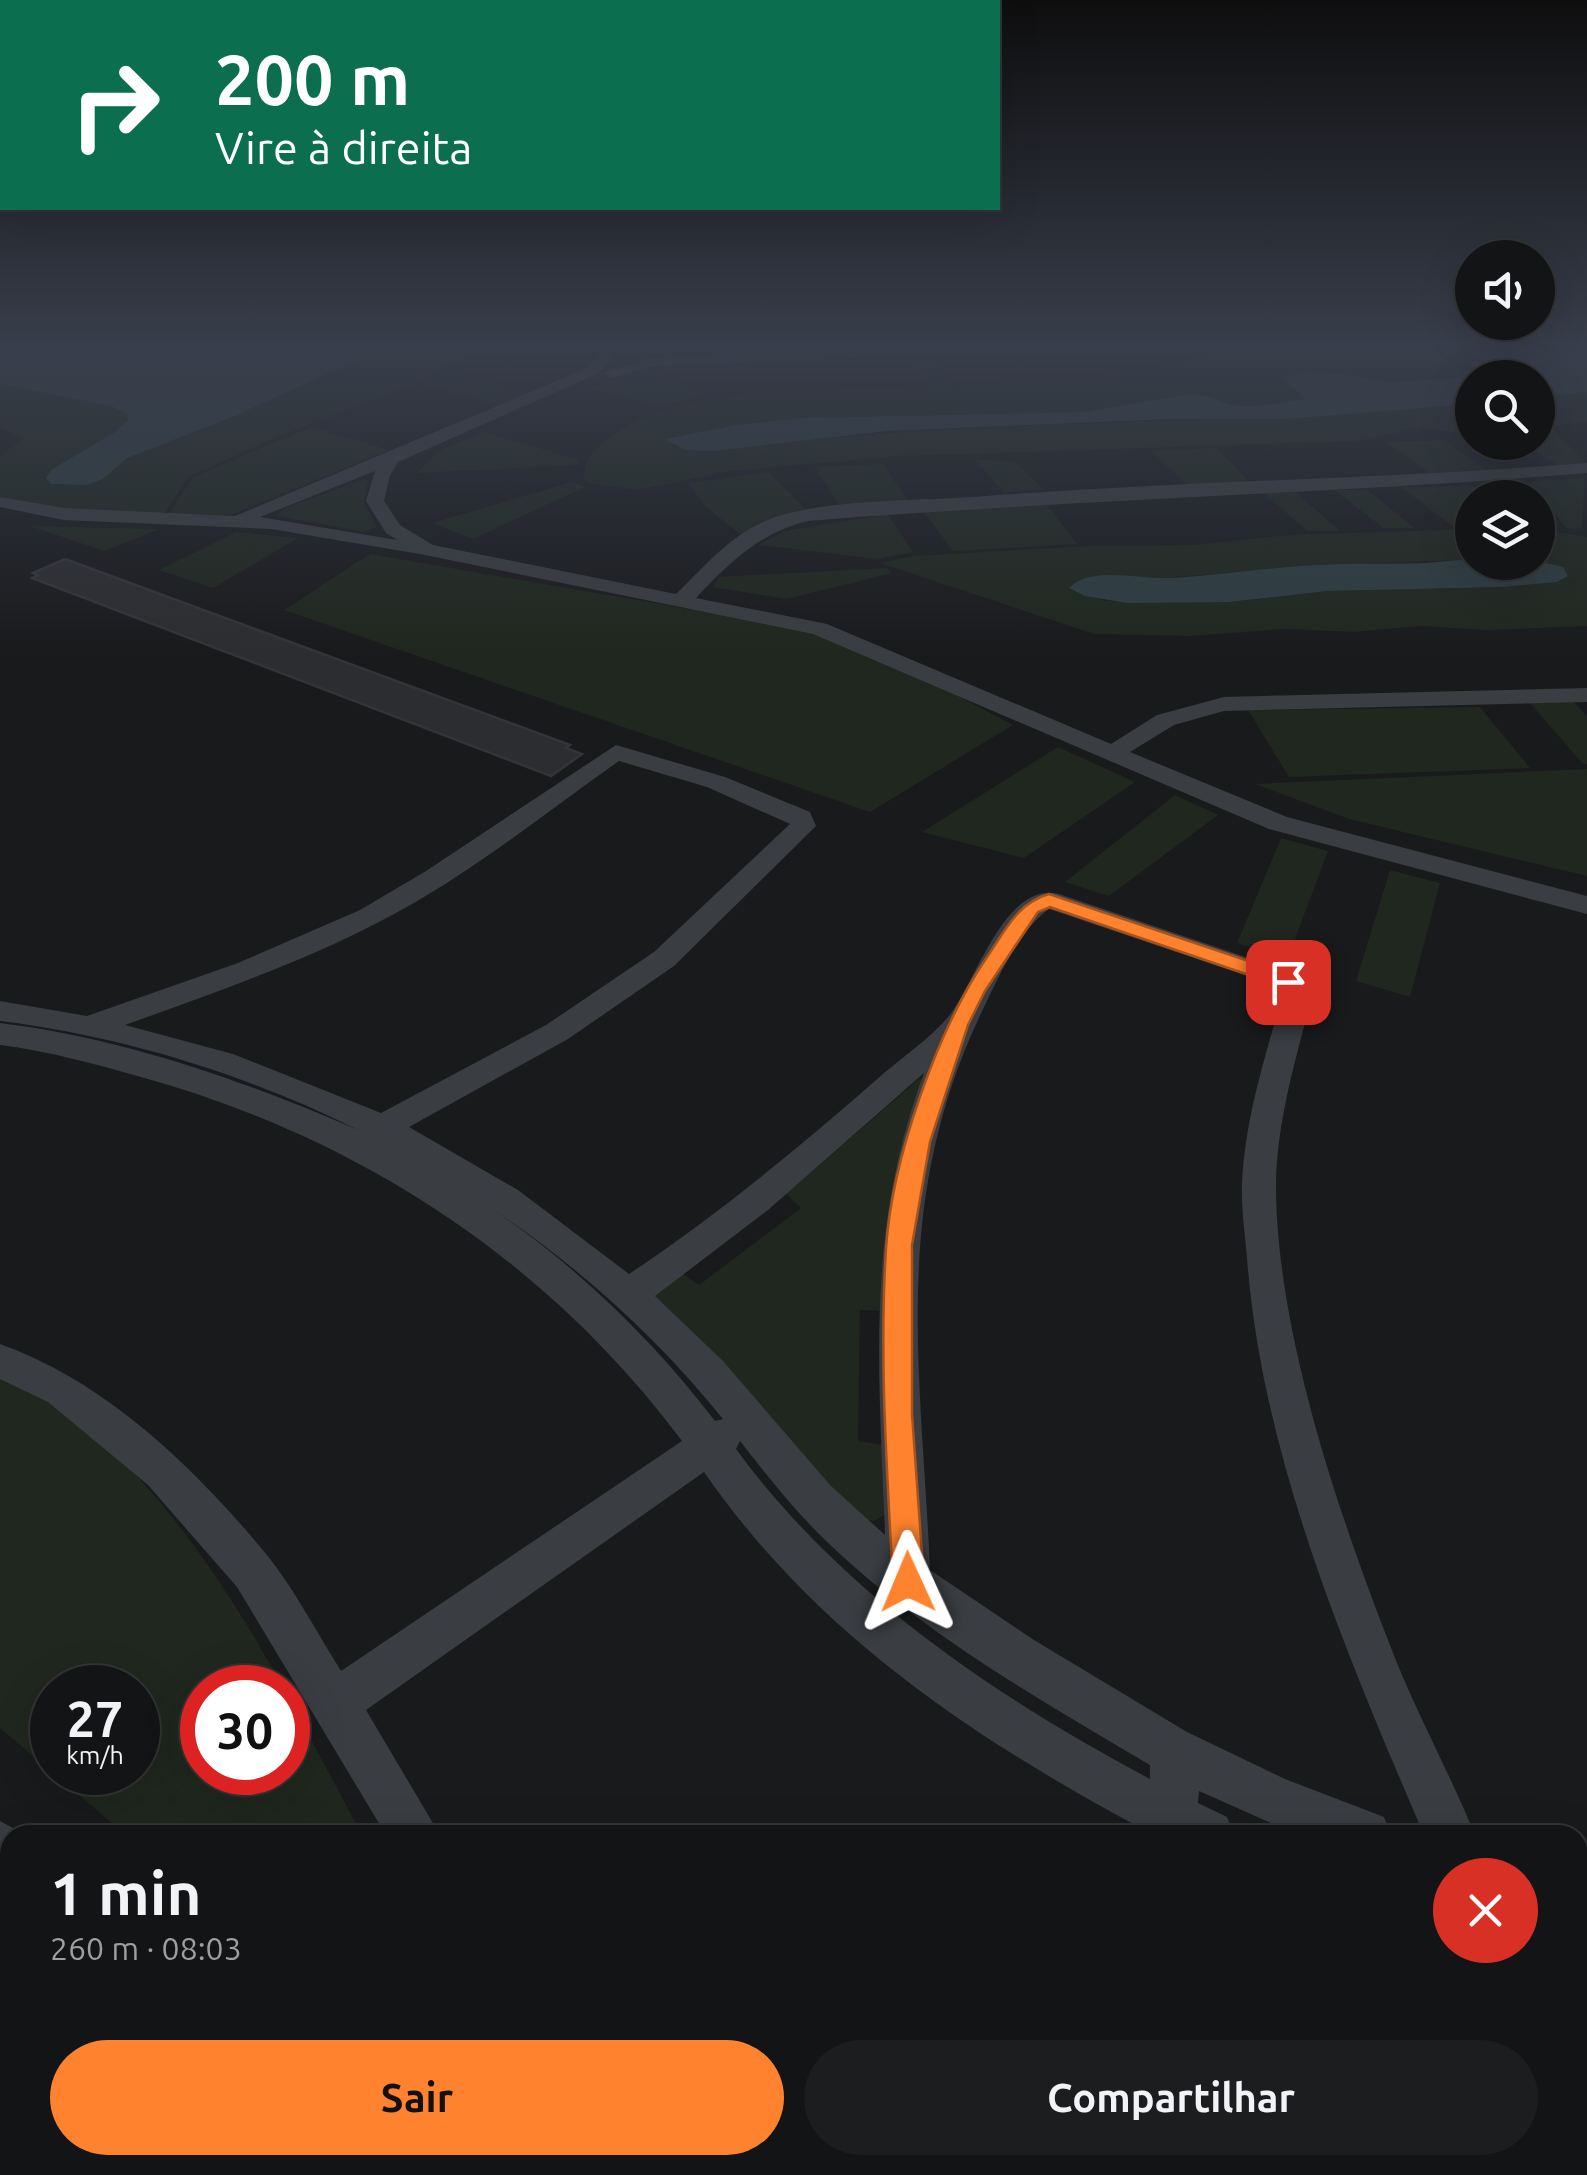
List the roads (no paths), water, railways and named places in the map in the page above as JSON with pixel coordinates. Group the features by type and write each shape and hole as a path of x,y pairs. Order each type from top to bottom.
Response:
{"street":[{"path":"0,502 64,514 228,521 268,516 352,473 391,470 433,450"},
{"path":"687,594 734,546 754,534 808,515 1019,499 1461,478 1587,468"},
{"path":"391,470 375,502 427,550"},
{"path":"268,516 363,539 687,594"},
{"path":"363,539 402,525 485,550 687,594 782,620 854,641 1121,747 1301,812 1587,884"},
{"path":"1121,747 1178,714 1224,704 1587,695"},
{"path":"1121,747 1309,834 1587,905"},
{"path":"90,1026 248,970 370,916 436,878 616,752 716,782 801,817 804,826 664,959 557,1032 373,1135"},
{"path":"908,1582 898,1414 899,1245 918,1142 957,1025 975,990 1031,908 1049,900 1276,975 1295,988 1297,997 1272,1092 1258,1183 1272,1322 1299,1437 1368,1647 1446,1825"},
{"path":"0,1011 90,1026 191,1052 296,1086 373,1135 515,1204 627,1295 688,1352 834,1518 908,1582 1077,1694 1174,1751 1266,1797 1340,1825"},
{"path":"627,1295 690,1254 784,1180 957,1025"},
{"path":"0,1034 183,1074 373,1135 423,1178 486,1221 587,1308 662,1384 708,1449 804,1565 917,1660 1062,1758 1187,1825"},
{"path":"0,1361 62,1390 163,1472 253,1572 409,1825"},
{"path":"334,1704 708,1449 745,1416"},
{"path":"1174,1751 1191,1825"}]}
